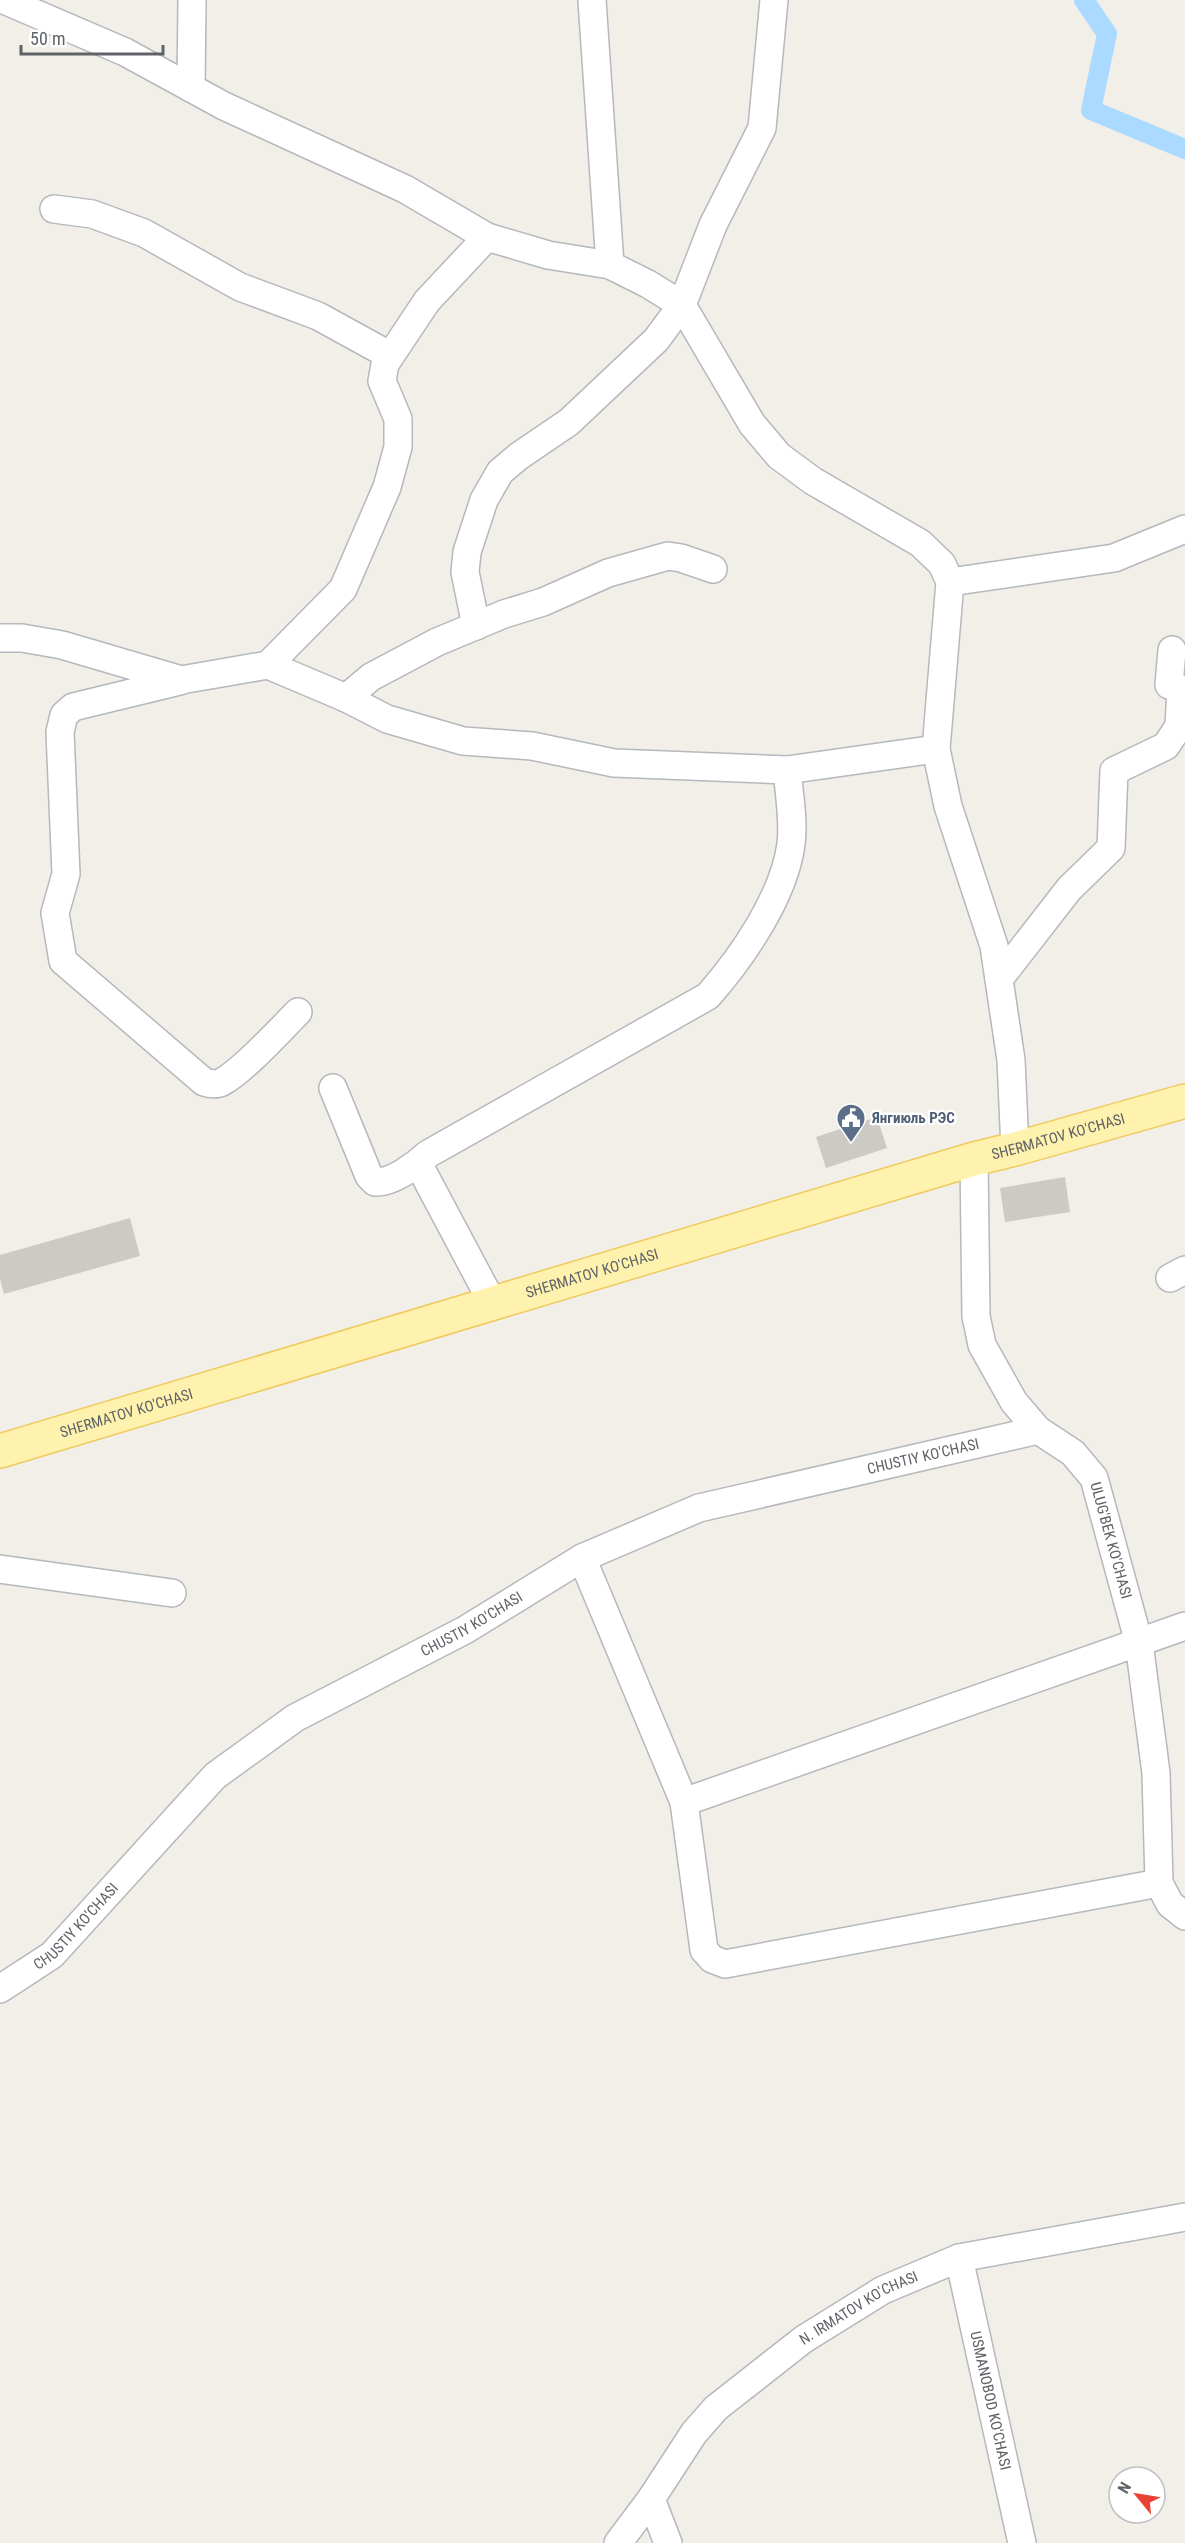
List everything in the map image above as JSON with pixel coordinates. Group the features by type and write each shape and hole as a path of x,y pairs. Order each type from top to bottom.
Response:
{"main road":[{"name":"SHERMATOV KO'CHASI","path":"0,1451 974,1159 1185,1101"}],"street":[{"path":"4,0 125,52 294,139 405,189 487,237 548,255 610,265 648,284 682,305 752,424 779,456 813,481 920,543 942,564 950,582 936,748 948,806 994,946 1011,1060 1015,1149"},
{"path":"191,88 192,0"},
{"path":"592,0 610,265"},
{"path":"476,626 465,572 467,552 483,500 500,472 519,456 569,422 656,340 682,305 713,225 762,128 774,0"},
{"path":"54,209 92,214 144,233 240,287 318,316 389,355"},
{"path":"268,665 343,589 387,487 398,447 398,419 382,381 384,364 427,301 487,237"},
{"path":"950,582 1114,558 1185,529"},
{"path":"346,698 371,677 437,642 543,602 608,573 656,558 681,558 713,569"},
{"path":"0,638 22,638 62,645 181,680"},
{"path":"999,979 1069,889 1111,848 1114,771 1166,746 1179,726 1181,689 1169,685 1172,650"},
{"path":"298,1012 221,1083 210,1084 204,1082 63,962 55,913 66,874 60,732 64,715 73,707 181,680 268,665 346,698 387,719 464,741 532,746 614,763 788,770 936,748"},
{"path":"333,1088 371,1179 375,1182 385,1181 708,996 727,975 750,940 774,896 787,864 791,841 788,770"},
{"name":"ULUG'BEK KO'CHASI","path":"974,1159 976,1316 982,1345 1014,1402 1038,1430 1073,1453 1094,1478 1139,1643 1156,1773 1159,1883"},
{"path":"418,1163 493,1304"},
{"name":"CHUSTIY KO'CHASI","path":"0,1989 52,1955 215,1776 295,1718 465,1630 582,1558 699,1508 1038,1430"},
{"path":"582,1558 684,1802 704,1950 712,1959 724,1964 1159,1883 1170,1904 1185,1916"},
{"path":"0,1569 172,1593"},
{"path":"684,1802 1185,1626"},
{"name":"N. IRMATOV KO'CHASI","path":"618,2543 651,2499 694,2433 716,2408 804,2339 883,2290 959,2258 1185,2217"},
{"name":"USMANOBOD KO'CHASI","path":"959,2258 1022,2543"},
{"path":"651,2499 668,2543"}],"building":[{"name":"Янгиюль РЭС","path":"877,1117 887,1148 826,1168 816,1137"},
{"path":"1065,1177 1070,1212 1005,1222 1000,1188"},
{"path":"130,1218 140,1256 4,1294 0,1279 0,1255"}],"waterway":[{"path":"1084,0 1107,34 1091,110 1185,149"}],"place":[{"name":"Янгиюль РЭС","path":"851,1144"}]}
